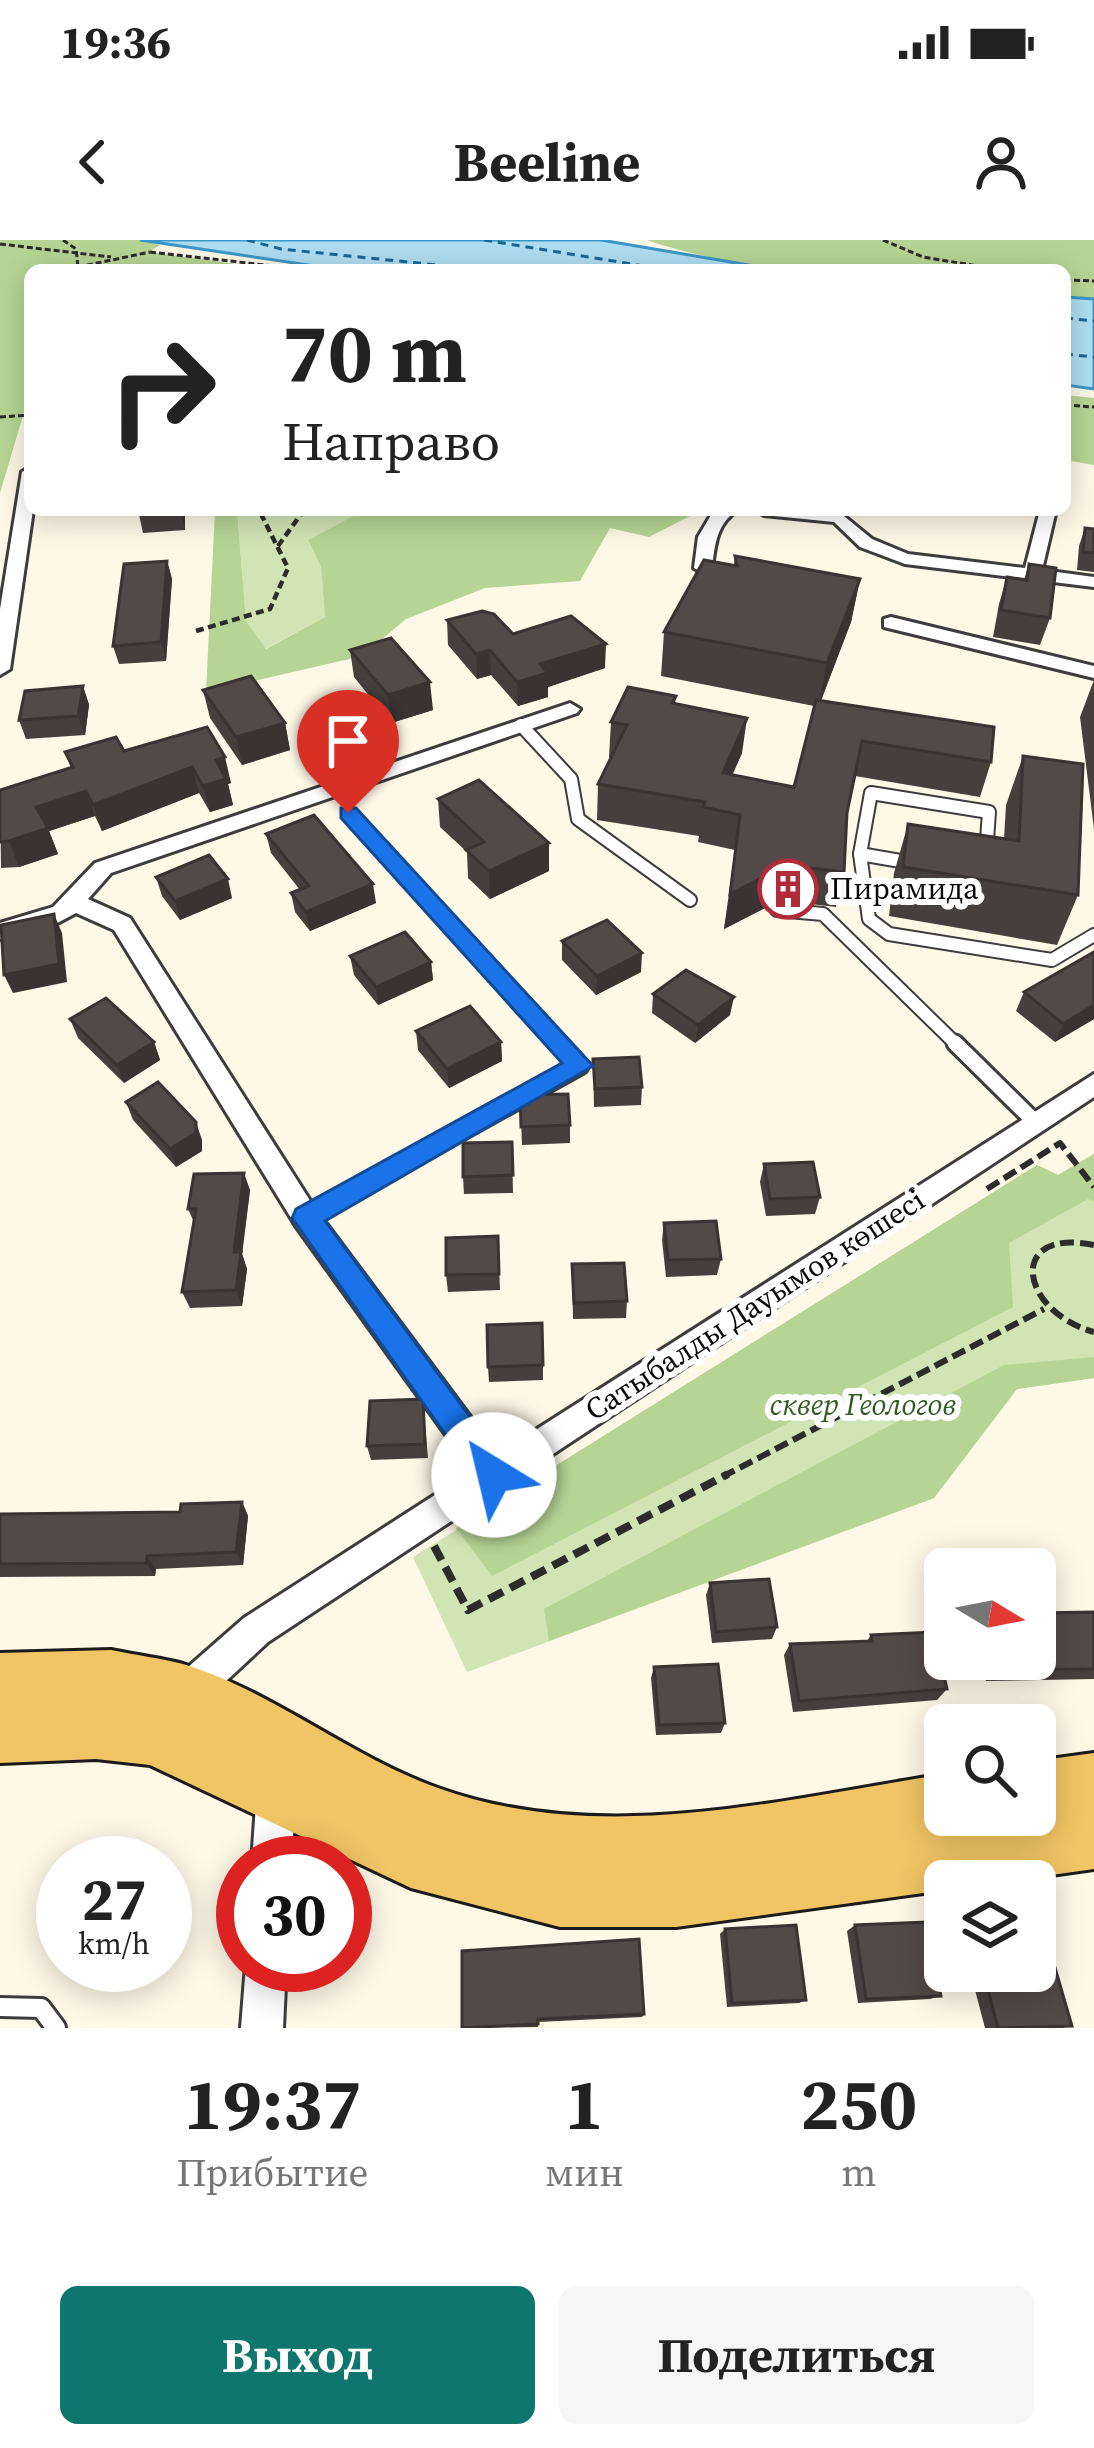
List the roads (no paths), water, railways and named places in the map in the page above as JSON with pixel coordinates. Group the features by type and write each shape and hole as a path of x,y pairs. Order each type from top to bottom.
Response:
{"main road":[{"path":"0,1683 111,1680 184,1695 411,1856 513,1864 615,1896 676,1894 1094,1837"},
{"path":"0,1732 96,1728 150,1734 285,1769"},
{"path":"1056,1790 1094,1785"},
{"path":"513,1864 562,1850 644,1848 924,1809"}],"street":[{"path":"0,669 24,511"},
{"path":"703,568 707,537 719,516"},
{"path":"820,516 839,518 866,544 905,559 1094,582"},
{"path":"1033,572 1047,516"},
{"path":"891,623 1094,672"},
{"path":"0,931 50,922 78,904 103,868 570,710"},
{"path":"78,904 122,924 306,1218 494,1475"},
{"name":"Сатыбалды Дауымов көшесі","path":"184,1695 256,1630 1094,1084"},
{"path":"276,1836 285,1769"},
{"path":"262,2028 264,1992"}],"lane":[{"path":"521,725 571,779 578,819 690,900"},
{"path":"985,875 989,812 872,793 860,854 869,919 889,934 1052,960 1094,935"},
{"path":"306,1218 580,1066 348,813"},
{"path":"860,854 922,865"},
{"path":"777,910 824,914 1035,1122"},
{"path":"0,2007 38,2004 51,2013 56,2028"}],"water":[{"path":"140,240 601,240 743,264 302,264"},
{"path":"1071,297 1094,299 1094,389 1071,386"}],"place":[{"name":"Пирамида","path":"788,889"}],"park label":[{"name":"сквер Геологов","path":"863,1405"}]}
